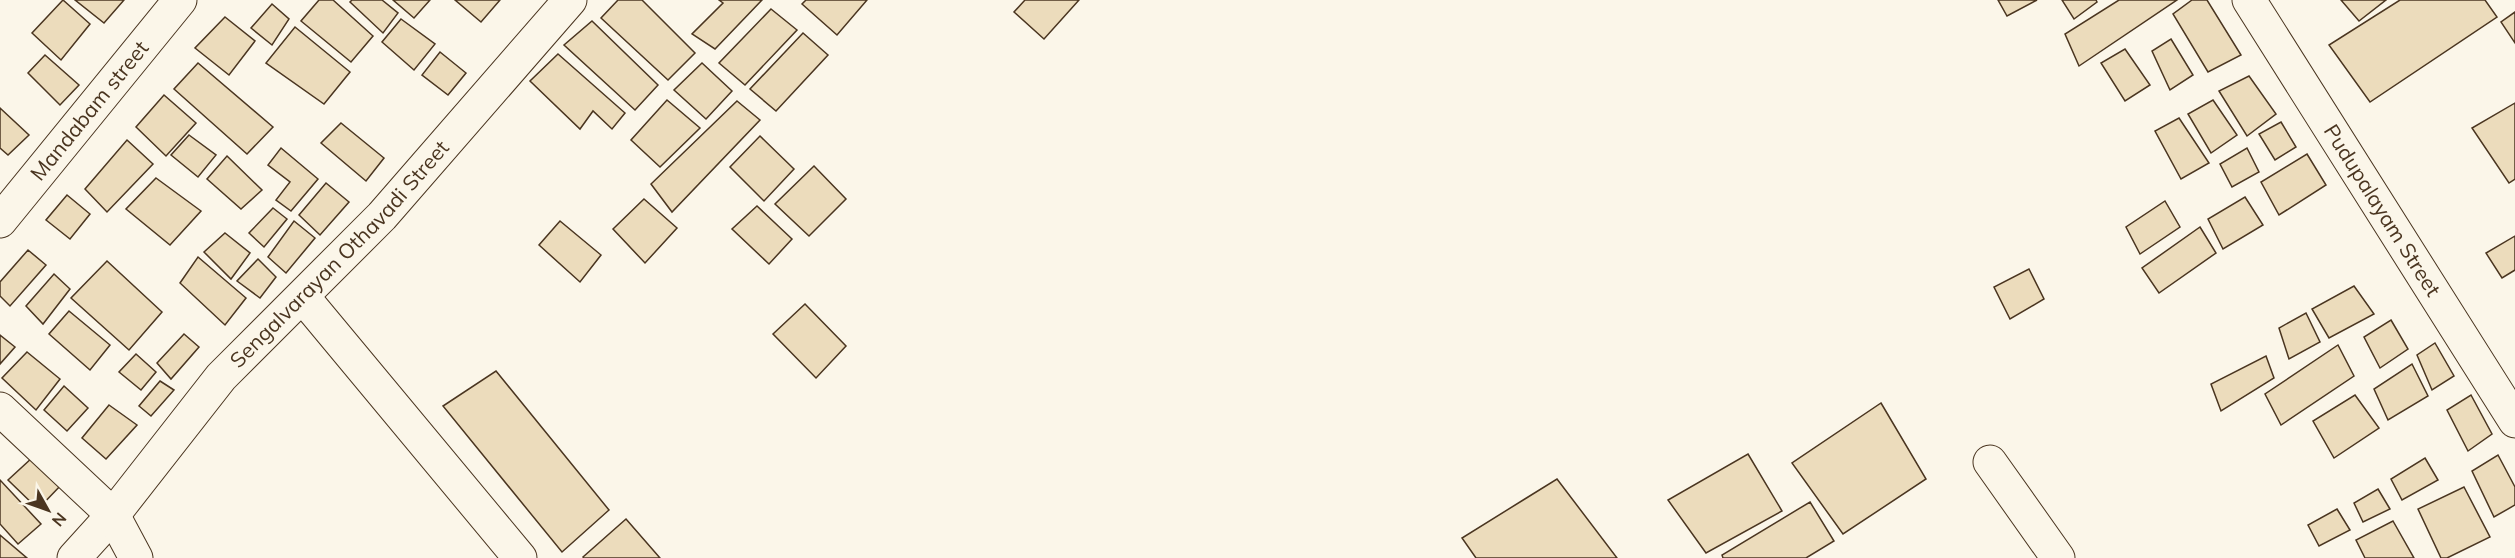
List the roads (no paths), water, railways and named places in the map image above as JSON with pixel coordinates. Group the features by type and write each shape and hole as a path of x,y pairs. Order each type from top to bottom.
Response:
{"street":[{"name":"Mandabam street","path":"0,221 180,0"},
{"name":"Sengalvarayan Othavadi Street","path":"74,558 113,515 221,377 382,216 570,0"},
{"name":"Pudupalayam Street","path":"2249,0 2515,421"},
{"path":"303,297 520,558"},
{"path":"0,409 113,515 136,558"},
{"path":"1990,462 2058,558"}]}
